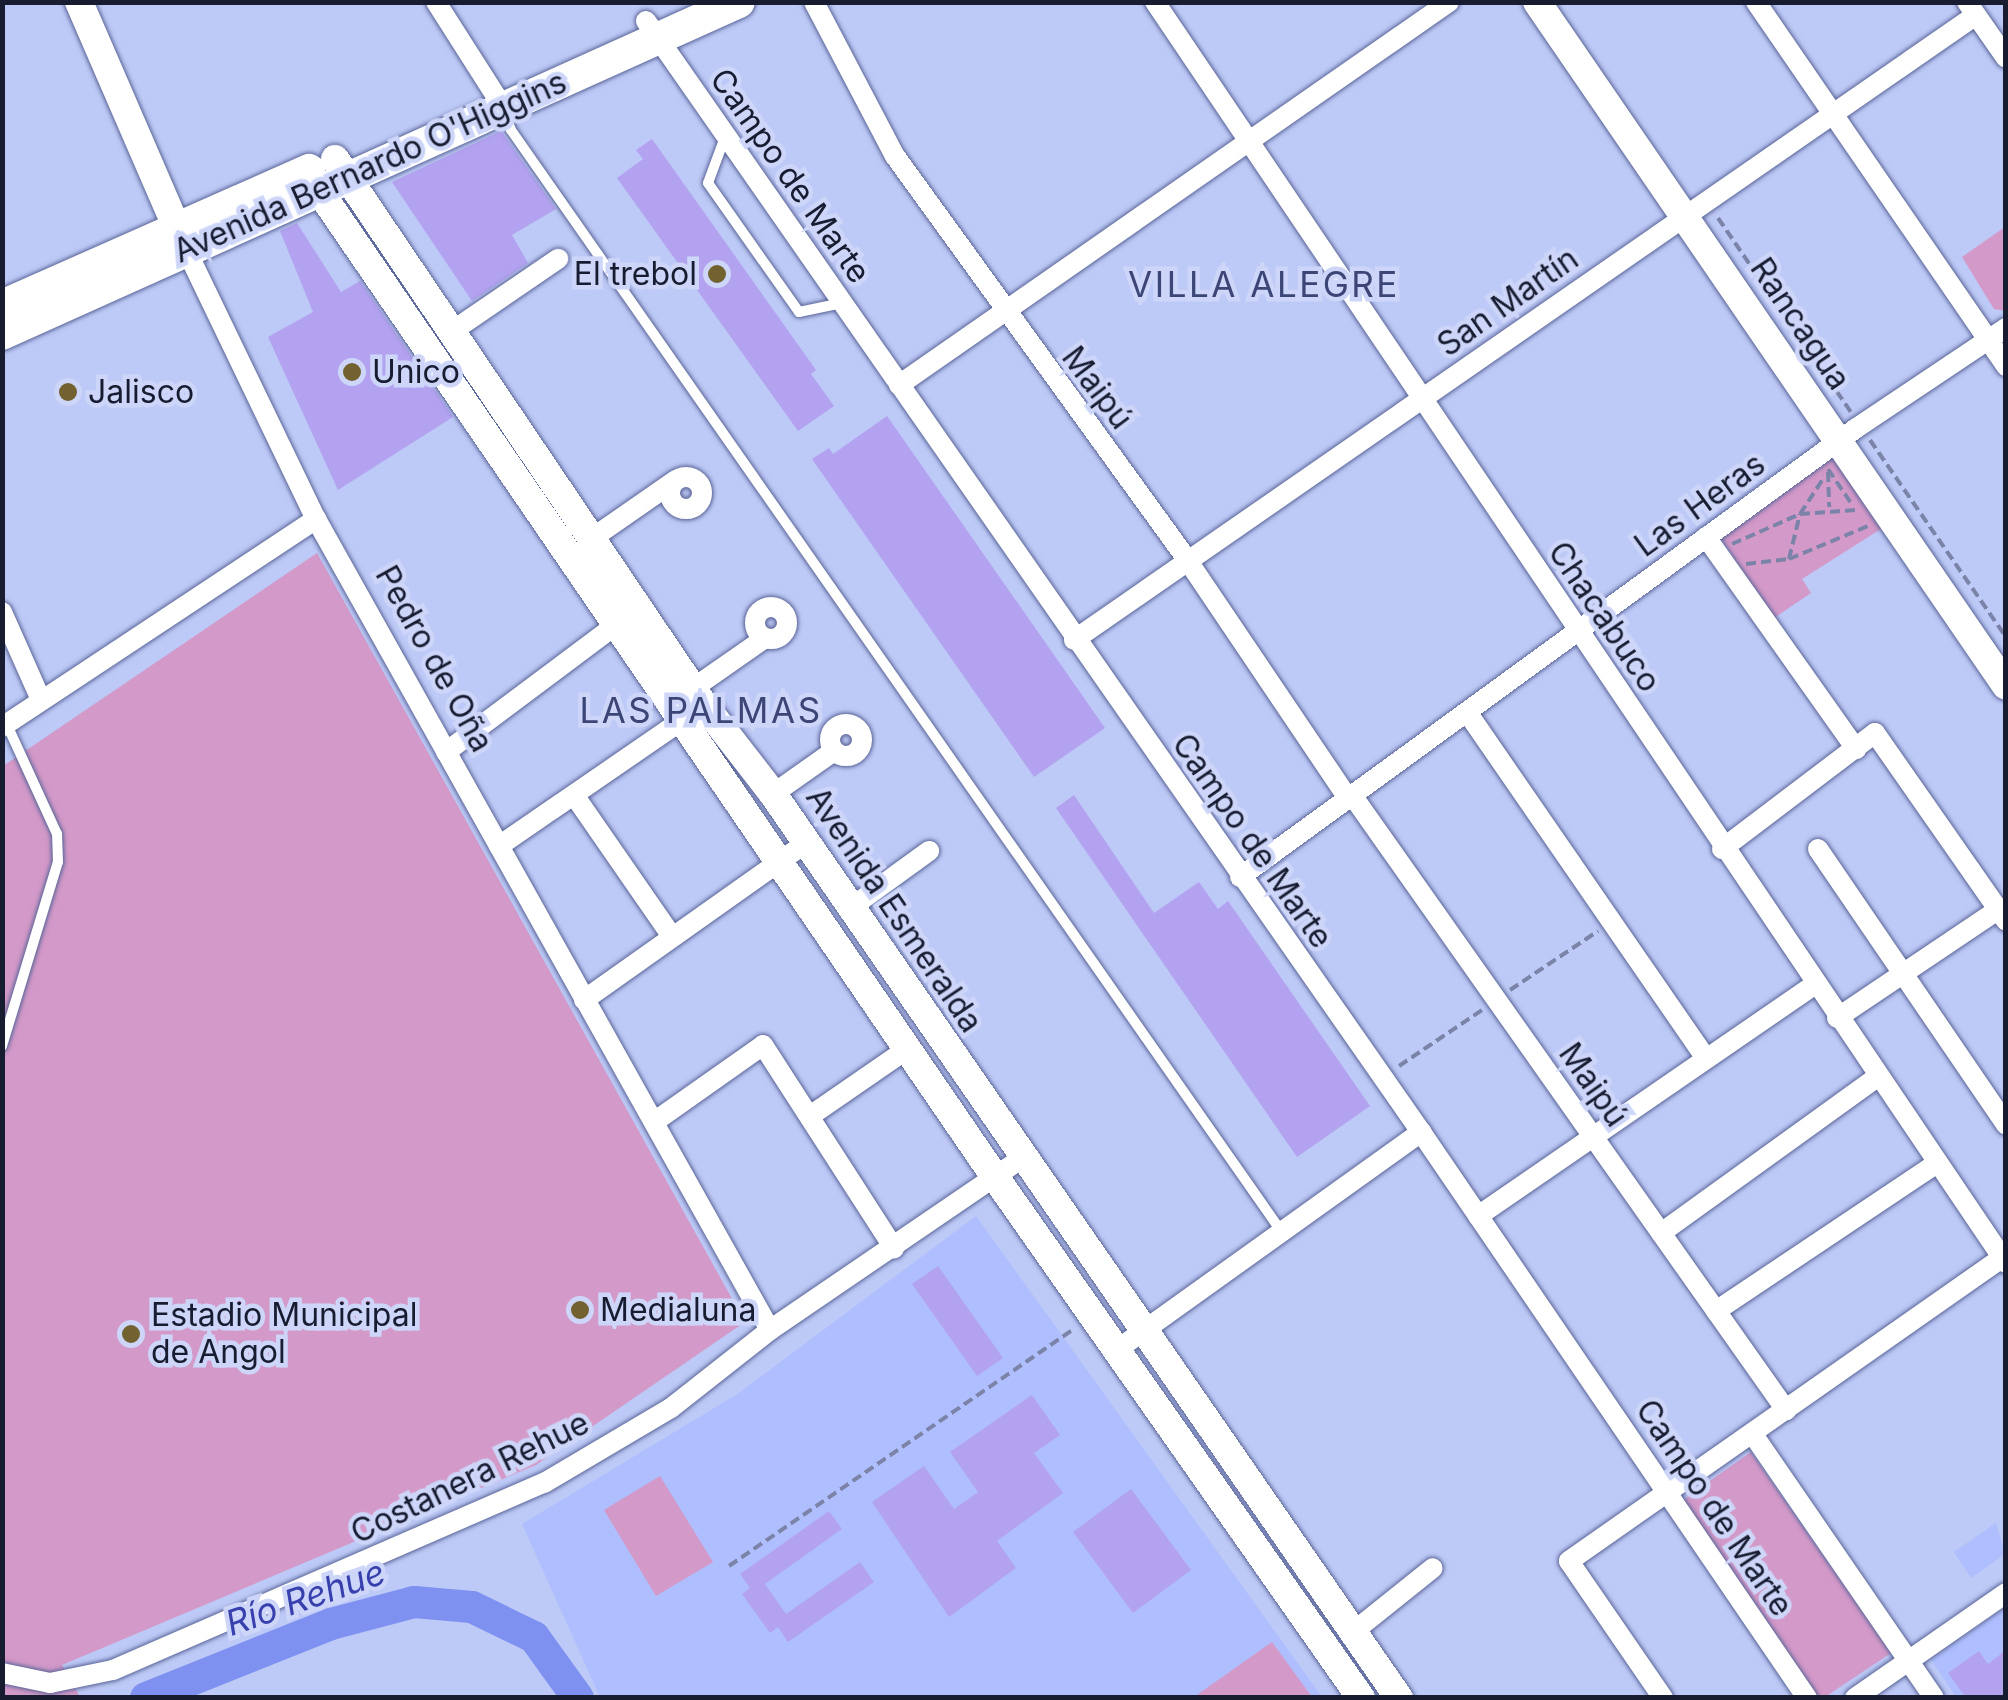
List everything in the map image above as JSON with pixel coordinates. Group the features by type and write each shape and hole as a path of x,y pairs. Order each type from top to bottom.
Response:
{"main road":[{"name":"Avenida Bernardo O'Higgins","path":"652,30 688,2"},
{"name":"Avenida Bernardo O'Higgins","path":"2,334 182,240 326,175 652,30 739,2"},
{"name":"Avenida Bernardo O'Higgins","path":"2,306 182,240"}],"street":[{"name":"Pedro de Oña","path":"79,2 182,240 316,519 770,1330"},
{"path":"436,2 498,98"},
{"name":"Maipú","path":"814,2 895,156 1004,312 1188,561 1350,797 1786,1410"},
{"name":"Chacabuco","path":"1156,2 1722,849 2004,1258"},
{"path":"899,385 1449,2"},
{"name":"Rancagua","path":"1537,2 2006,686"},
{"path":"1756,2 1832,114 1997,334 2006,366"},
{"path":"1971,8 2006,58"},
{"name":"San Martín","path":"1074,640 1832,114 1971,8"},
{"name":"Campo de Marte","path":"652,30 1074,640 1421,1132 1807,1698"},
{"name":"Avenida Esmeralda","path":"326,175 451,332 590,539 627,617"},
{"name":"Avenida Esmeralda","path":"326,175 627,617 692,705 773,794 1022,1158 1129,1340 1361,1698"},
{"path":"451,332 558,259"},
{"name":"Las Heras","path":"1240,877 1578,631 1715,543 1838,441 1997,334"},
{"path":"590,539 676,480"},
{"path":"5,725 316,519"},
{"path":"1715,543 1856,748"},
{"path":"2,612 41,700"},
{"path":"446,752 627,617"},
{"path":"499,846 574,795 692,705 765,638"},
{"name":"Avenida Esmeralda","path":"692,705 778,860 993,1174 1095,1316 1129,1340 1353,1632 1399,1698"},
{"path":"1467,712 1706,1058"},
{"path":"1722,849 1875,733 2002,915 1837,1018"},
{"path":"773,794 834,751"},
{"path":"574,795 671,935"},
{"path":"584,1000 806,843"},
{"path":"1818,849 2006,1125"},
{"path":"850,909 930,851"},
{"path":"1478,1216 1814,984"},
{"path":"810,1116 906,1047 920,1010"},
{"path":"654,1122 764,1045 894,1248"},
{"path":"906,1047 945,1048"},
{"path":"1661,1232 1877,1077"},
{"path":"1129,1340 1421,1132"},
{"name":"Costanera Rehue","path":"2,1673 50,1684 113,1670 544,1482 671,1408 770,1330 894,1248 993,1174 1022,1158"},
{"path":"1716,1311 1936,1163"},
{"path":"1663,1698 1569,1561 2004,1258"},
{"path":"1752,1433 1934,1698"},
{"path":"1353,1632 1434,1568"},
{"path":"1855,1698 2006,1593"}],"lane":[{"path":"498,98 522,146 1281,1231"},
{"path":"726,136 708,183 800,312 842,303"},
{"path":"2,1046 58,862 56,834 5,725"}],"path":[{"path":"1789,558 1800,514 1828,472 1829,508"},
{"path":"1715,543 1800,514 1829,508 1856,510"},
{"path":"1744,565 1789,558 1870,529"},
{"path":"729,1566 1095,1316"}],"shaded area":[{"path":"2005,227 2005,311 1994,309 1962,257"},
{"path":"1840,445 1892,522 1802,579 1811,593 1774,618 1718,534"},
{"path":"317,553 745,1322 536,1465 62,1665 80,1697 3,1698 3,766"},
{"path":"976,1216 1322,1697 600,1697 522,1524 739,1393"},
{"path":"1751,1452 1891,1653 1825,1697 1818,1697 1683,1500"},
{"path":"660,1476 713,1562 656,1596 604,1510"},
{"path":"1996,1523 2005,1554 1971,1578 1954,1552"},
{"path":"2005,1608 2005,1697 1956,1697 1931,1660"},
{"path":"1272,1642 1312,1697 1194,1697"}],"building":[{"path":"501,131 556,209 512,235 528,263 472,301 392,182"},
{"name":"El trebol","path":"652,139 816,370 811,374 834,406 798,431 617,178 643,159 636,150"},
{"path":"297,223 341,292 360,281 453,417 338,490 268,337 313,312 280,231"},
{"path":"887,416 1105,728 1034,777 812,459 829,448 833,454"},
{"path":"1074,795 1154,913 1199,882 1218,909 1228,901 1370,1106 1297,1157 1056,808"},
{"path":"938,1266 1003,1358 977,1376 912,1284"},
{"path":"1032,1395 1060,1435 1034,1453 1063,1493 997,1541 1016,1568 949,1617 872,1502 924,1466 954,1509 978,1492 950,1452"},
{"path":"1131,1489 1191,1570 1133,1613 1073,1532"},
{"path":"829,1511 842,1529 765,1584 786,1614 860,1562 874,1582 788,1642 778,1627 770,1633 742,1594 750,1588 740,1574"},
{"path":"2006,1650 2006,1698 1966,1698 1948,1673 1979,1651 1988,1664"}],"waterway":[{"name":"Río Rehue","path":"146,1698 331,1624 414,1602 472,1607 534,1637 578,1698"}],"place":[{"name":"El trebol","path":"717,274"},
{"name":"Unico","path":"352,372"},
{"name":"Jalisco","path":"68,392"},
{"name":"Medialuna","path":"580,1310"},
{"name":"Estadio Municipal de Angol","path":"131,1334"}],"district":[{"name":"VILLA ALEGRE","path":"1264,284"},
{"name":"LAS PALMAS","path":"701,710"}]}
